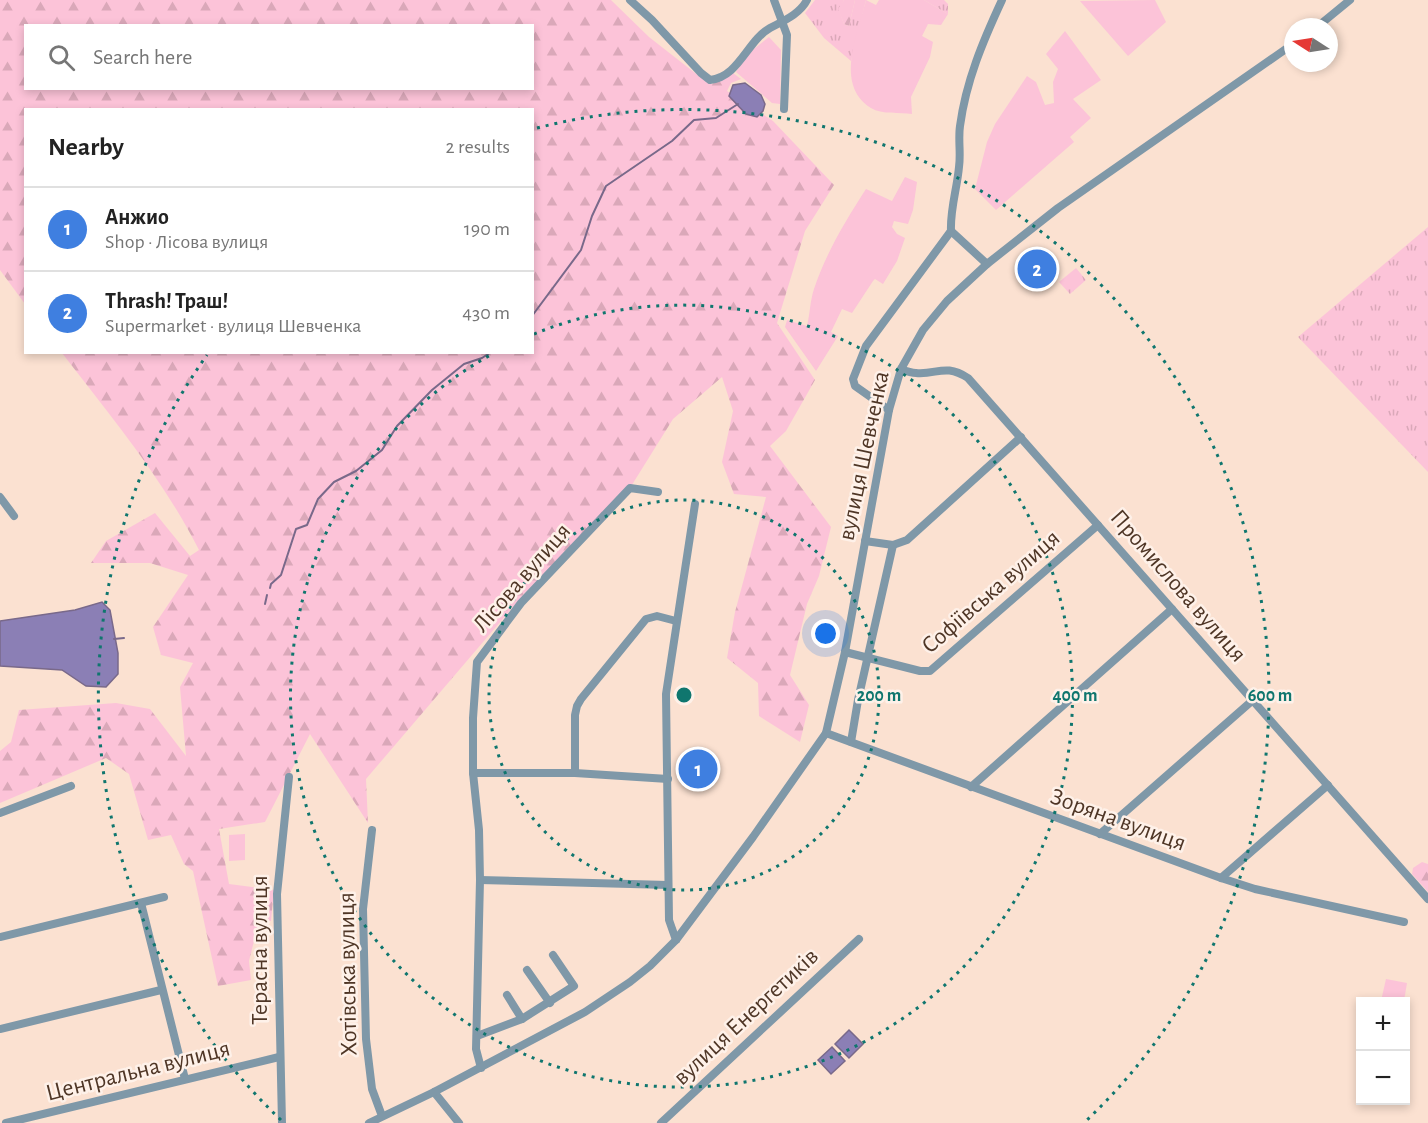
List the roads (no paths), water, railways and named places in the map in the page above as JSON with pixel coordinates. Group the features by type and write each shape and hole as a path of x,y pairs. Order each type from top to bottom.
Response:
{"street":[{"path":"630,0 710,80 718,79 731,71 768,29 783,23 804,6 807,0"},
{"path":"774,0 787,35 784,109"},
{"path":"889,410 855,386 853,379 866,346 951,231 959,165 960,128 967,86 977,56 1002,0"},
{"path":"1328,18 1350,0"},
{"name":"вулиця Шевченка","path":"369,1123 481,1068 602,1002 650,966 676,940 826,733 845,652 889,410 901,369 911,349 935,315 987,264 1066,202 1284,50"},
{"path":"951,231 987,264"},
{"name":"Промислова вулиця","path":"901,369 916,373 943,370 962,374 968,378 1428,899"},
{"path":"865,541 893,545 907,540 1021,437"},
{"name":"Лісова вулиця","path":"481,1068 477,1049 480,880 473,773 473,718 477,662 521,603 630,488 658,492"},
{"path":"0,497 14,516"},
{"path":"676,940 669,920 666,694 695,504"},
{"name":"Софіївська вулиця","path":"868,658 920,672 930,671 1098,525"},
{"path":"851,742 893,545"},
{"path":"970,787 1172,609"},
{"path":"575,773 576,706 646,619 657,616 676,621"},
{"path":"845,652 868,658"},
{"path":"1100,834 1253,700"},
{"name":"Зоряна вулиця","path":"826,733 1221,878 1255,889 1404,922"},
{"path":"473,773 575,773 668,779"},
{"name":"Терасна вулиця","path":"282,1123 277,894 289,777"},
{"path":"1221,878 1328,785"},
{"path":"0,813 71,786"},
{"name":"Хотівська вулиця","path":"372,830 363,909 366,1039 372,1089 382,1116"},
{"path":"480,880 668,885"},
{"path":"0,937 164,897"},
{"path":"141,903 185,1079"},
{"name":"вулиця Енергетиків","path":"661,1123 859,939"},
{"path":"477,1036 522,1019 574,986 553,955"},
{"path":"526,970 549,1003"},
{"path":"0,1029 162,990"},
{"path":"507,995 522,1019"},
{"name":"Центральна вулиця","path":"6,1123 279,1057"},
{"path":"434,1092 459,1123"}],"waterway":[{"path":"534,313 581,250 592,216 606,186 672,141 694,120 716,118 738,104"},
{"path":"270,588 271,584 281,575 296,529 307,525 318,499 334,482 356,471 382,450 397,426 432,390 464,364 488,354"},
{"path":"265,604 267,595"},
{"path":"114,639 124,638"}],"place":[{"name":"Thrash! Траш!","path":"1037,269"},
{"name":"Анжио","path":"698,769"}]}
